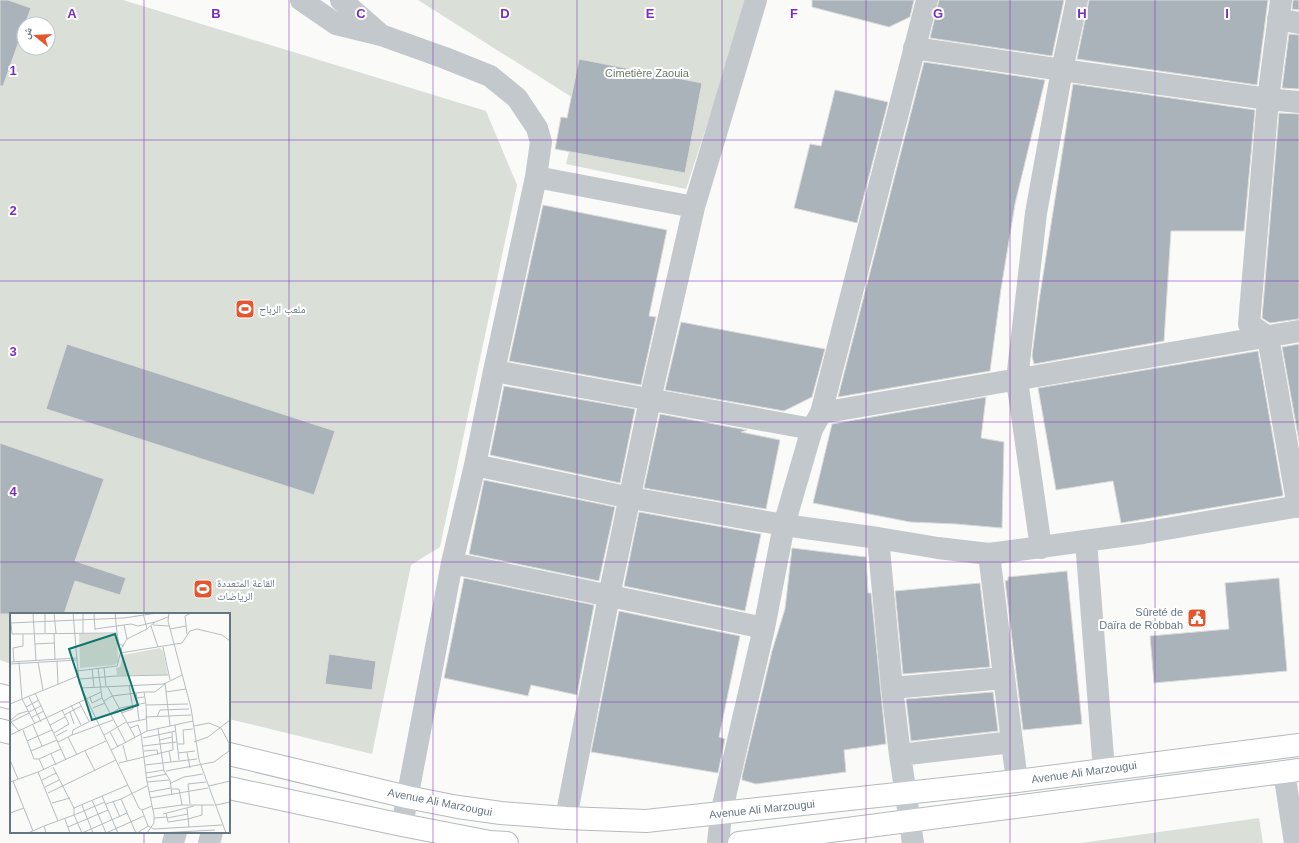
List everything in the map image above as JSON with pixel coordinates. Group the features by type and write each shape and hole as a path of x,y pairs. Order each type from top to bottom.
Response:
{"main road":[{"path":"0,695 10,698"},
{"path":"0,730 10,733"},
{"name":"Avenue Ali Marzougui","path":"230,759 407,797 472,809 566,818 646,821 906,794 1299,745"},
{"path":"739,843 910,822 1292,771"},
{"path":"230,788 402,825 495,843"}],"street":[{"path":"301,0 336,24 381,35 490,76 517,98 537,128 541,142 536,177 475,465 452,563 402,825"},
{"path":"566,818 609,596 650,400 694,207 756,0"},
{"path":"718,843 721,814 764,628 784,526 816,421 927,0"},
{"path":"1041,548 1017,380 1036,213 1062,70 1077,0"},
{"path":"336,24 346,2 381,35"},
{"path":"475,465 630,498 784,526 989,554 1041,548 1298,507 1268,337 1249,324 1268,99 1286,14"},
{"path":"914,48 1268,99 1299,102"},
{"path":"536,177 694,207"},
{"path":"494,371 650,400 816,421 1017,380 1299,331"},
{"path":"878,538 892,688 913,843"},
{"path":"1086,541 1104,770"},
{"path":"989,554 1017,781"},
{"path":"452,563 764,628"},
{"path":"892,688 1004,678"},
{"path":"900,755 1012,742"},
{"path":"1292,771 1295,843"},
{"path":"174,843 176,833"},
{"path":"209,843 212,833"}],"green space":[{"name":"ملعب الرباح","path":"3,0 123,0 486,111 517,185 440,547 411,565 372,754 230,719 230,613 10,613 10,664 0,660 0,10"},
{"name":"Cimetière Zaouia","path":"418,0 748,0 686,189 566,164 581,103"},
{"path":"1259,818 1263,843 1081,843"}],"building":[{"path":"0,0 8,0 31,8 28,16 16,16 16,49 3,86 0,86"},
{"path":"812,0 914,0 910,17 889,27 812,7"},
{"path":"939,0 1064,0 1052,56 930,38"},
{"path":"1089,0 1268,0 1257,85 1077,59"},
{"path":"1293,0 1299,0 1299,10 1292,9"},
{"path":"1289,34 1299,35 1299,89 1282,88"},
{"path":"579,59 702,83 685,173 555,149 561,117 567,118"},
{"path":"924,62 1045,80 1015,204 1001,289 990,371 838,397"},
{"path":"1073,84 1255,110 1244,231 1171,231 1164,341 1034,364 1032,356 1039,301"},
{"path":"835,90 888,102 857,223 794,208 810,144 821,146"},
{"path":"1279,113 1299,114 1299,319 1270,323 1262,318"},
{"path":"543,205 667,230 649,316 656,317 641,385 509,361"},
{"path":"681,322 825,349 812,397 784,411 665,390"},
{"path":"67,344 335,431 314,495 46,409"},
{"path":"1299,344 1299,441 1282,347"},
{"path":"1258,351 1282,496 1121,523 1113,481 1056,490 1038,388"},
{"path":"504,386 635,409 620,483 490,455"},
{"path":"986,397 981,438 1004,442 1002,528 910,522 813,503 832,424"},
{"path":"660,414 747,430 741,432 780,440 766,509 644,488"},
{"path":"0,443 104,479 75,561 126,578 120,595 75,581 64,613 0,614"},
{"path":"484,480 615,507 599,581 469,554"},
{"path":"639,512 761,534 745,611 624,586"},
{"path":"792,548 866,557 868,593 871,593 886,744 844,750 846,772 756,784 742,780 742,776 772,651 785,609"},
{"path":"1067,571 1082,724 1023,730 1005,581 1008,580 1008,577"},
{"path":"464,578 594,605 577,695 531,685 528,696 444,678"},
{"path":"1279,578 1287,671 1154,683 1150,636 1229,629 1225,583"},
{"path":"980,583 990,667 903,674 895,591"},
{"path":"619,611 740,636 719,737 725,739 718,773 591,752"},
{"path":"329,654 376,661 372,690 325,684"},
{"path":"993,692 998,731 911,741 906,699"}],"place":[{"name":"ملعب الرباح","path":"245,309"},
{"name":"القاعة المتعددة الرياضات","path":"203,589"},
{"name":"Sûreté de Daïra de Robbah","path":"1197,618"}]}
